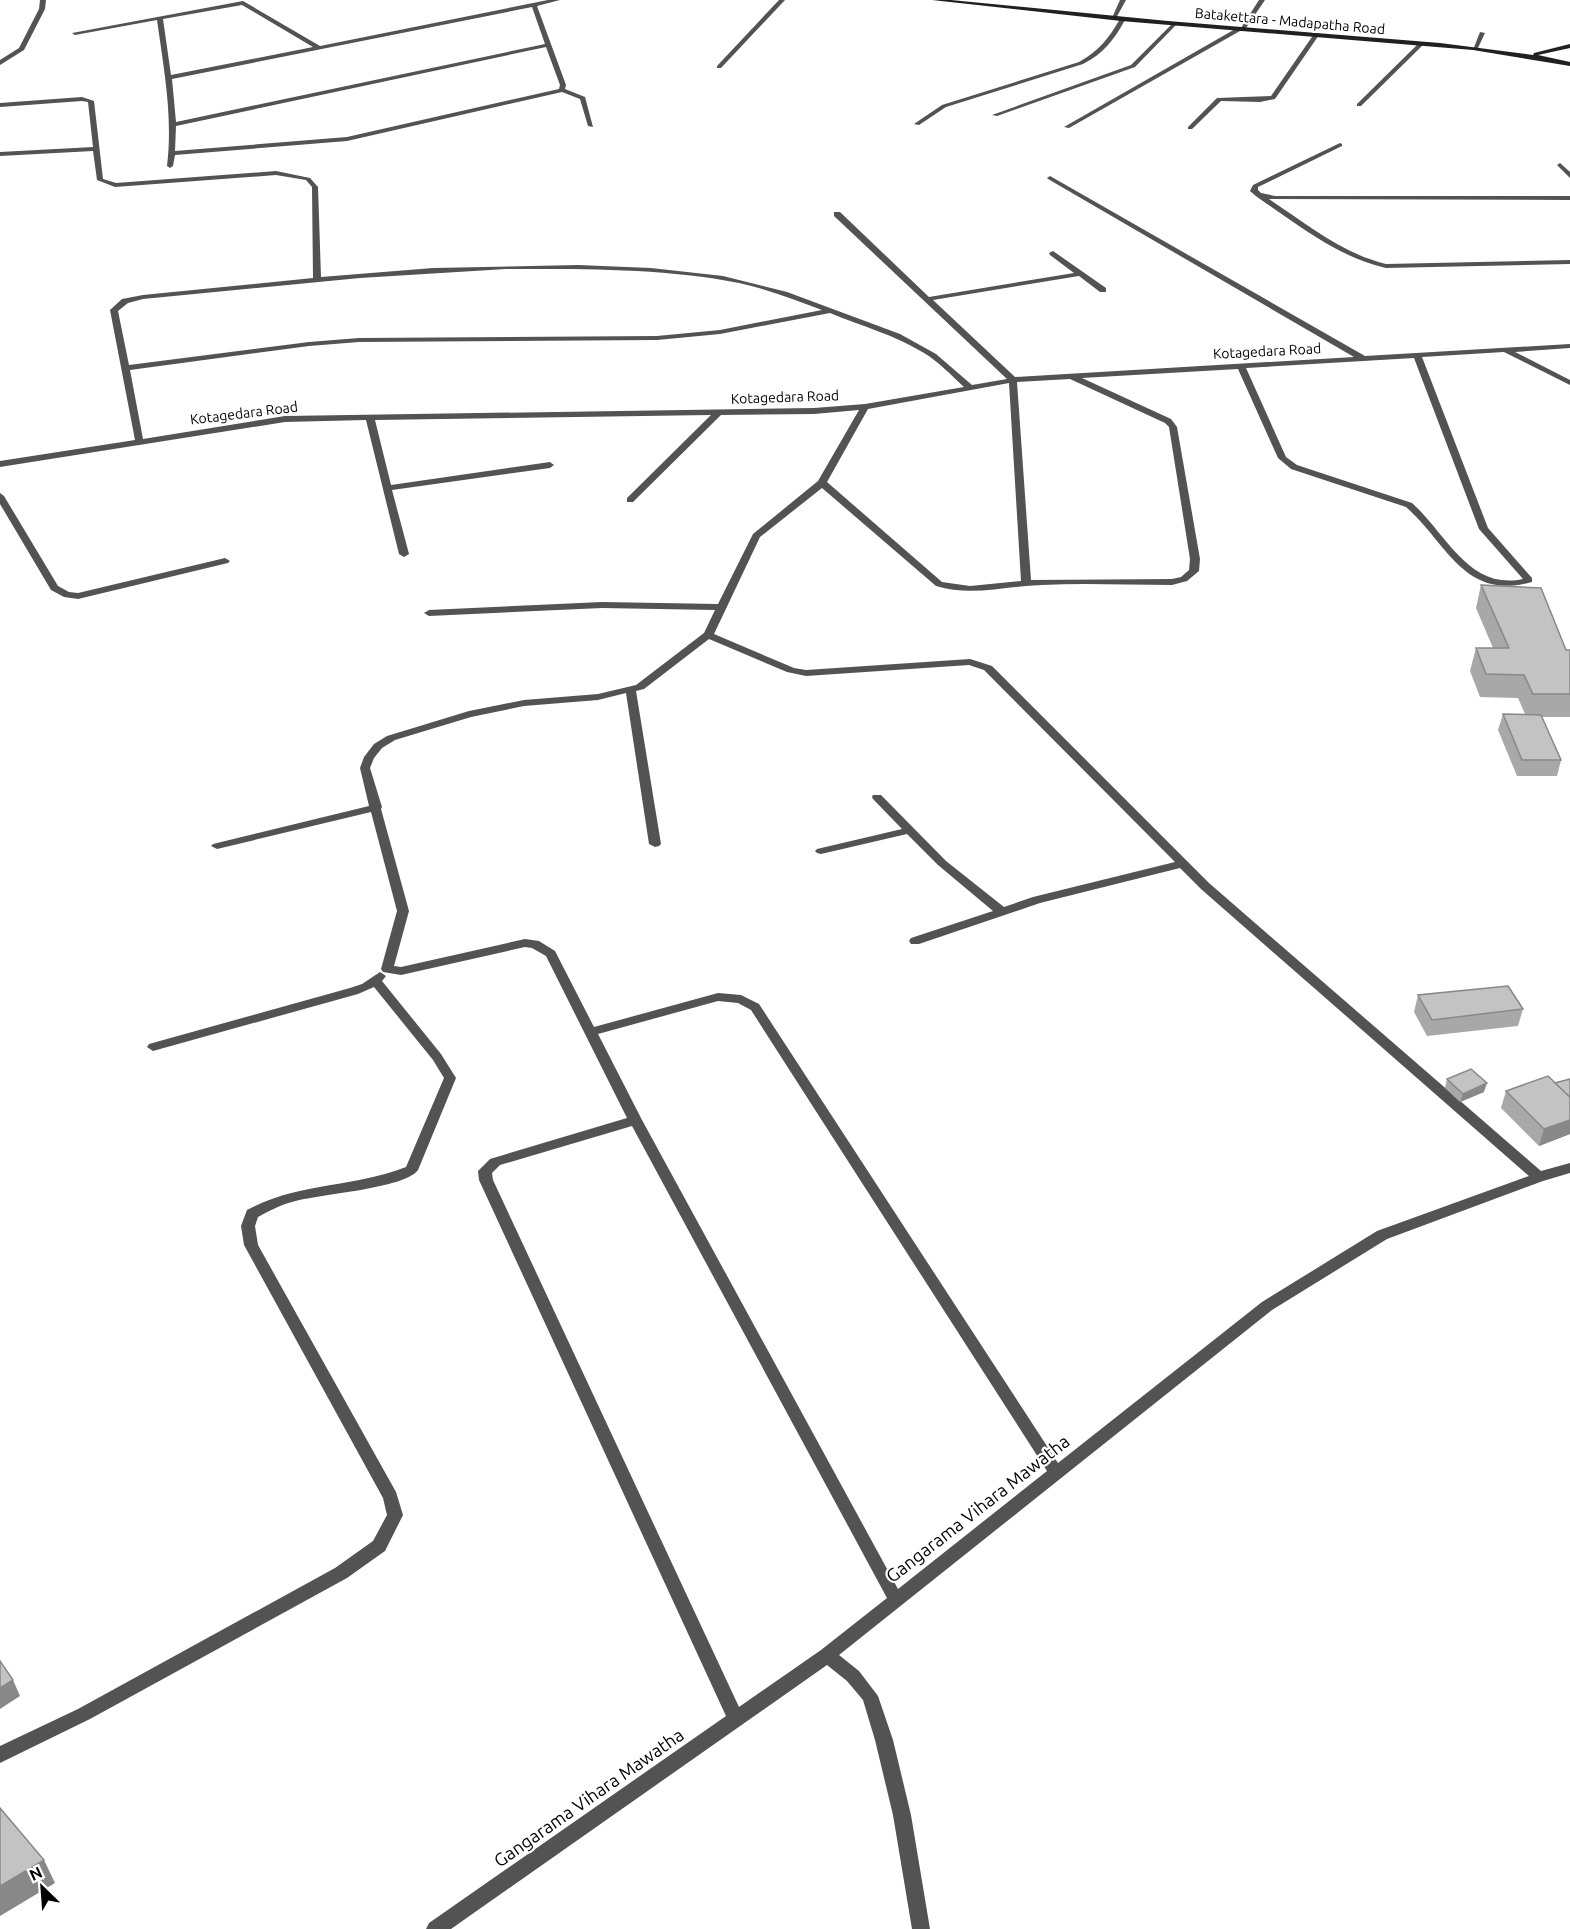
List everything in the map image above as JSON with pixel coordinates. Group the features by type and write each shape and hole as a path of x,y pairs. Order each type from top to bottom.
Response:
{"street":[{"path":"0,63 22,49 42,9 43,0"},
{"path":"168,78 557,0"},
{"path":"719,67 782,0"},
{"name":"Batakettara - Madapatha Road","path":"935,0 1122,20 1475,49 1532,55 1570,64"},
{"path":"1113,19 1123,0"},
{"path":"1067,127 1241,29 1262,0"},
{"path":"75,33 243,3 319,48"},
{"path":"534,4 563,85 562,90"},
{"path":"160,18 168,78 172,153 170,166"},
{"path":"917,124 944,106 1094,57 1108,45 1122,20"},
{"path":"995,115 1133,66 1174,24"},
{"path":"1475,49 1482,33"},
{"path":"1190,128 1219,99 1273,98 1316,35"},
{"path":"1359,105 1421,44"},
{"path":"171,125 549,45"},
{"path":"1532,55 1570,46"},
{"path":"172,153 347,138 562,90 583,98 591,126"},
{"path":"0,105 82,99 91,101 100,180 116,185 276,173 308,179 315,187 317,280"},
{"path":"1340,145 1255,186 1254,191 1352,257 1370,263 1386,266 1570,262"},
{"path":"0,154 96,149"},
{"path":"1560,165 1570,176"},
{"path":"1050,178 1365,359"},
{"path":"1259,195 1275,198 1570,198"},
{"path":"837,214 1014,380 1026,583"},
{"path":"1053,253 1102,290"},
{"path":"140,443 114,310 125,301 143,297 446,269 592,267 724,278 769,289 915,344 930,353 969,387"},
{"path":"928,299 1080,274"},
{"path":"126,368 309,344 359,340 657,338 729,331 831,311"},
{"name":"Kotagedara Road","path":"0,464 79,454 219,428 285,419 814,411 865,407 1014,380 1570,346"},
{"path":"1507,351 1570,383"},
{"path":"1241,366 1282,458 1288,463 1312,474 1409,505 1422,515 1467,571 1483,579 1506,584 1529,580 1484,529 1417,356"},
{"path":"822,483 939,584 951,589 967,590 1026,583 1172,582 1184,579 1194,571 1195,559 1173,427 1168,421 1071,376"},
{"path":"153,1047 354,991 366,987 375,980 387,969 403,911 365,768 369,757 378,746 391,738 469,714 524,703 598,697 640,687 708,635 756,536 822,483 865,407"},
{"path":"630,500 719,412"},
{"path":"370,418 404,554"},
{"path":"387,488 550,465"},
{"path":"0,496 54,588 67,595 78,596 225,561"},
{"path":"429,613 602,605 723,607"},
{"path":"708,635 791,670 806,673 970,662 988,668 1182,864 1539,1176"},
{"path":"631,690 655,844"},
{"path":"877,797 942,863 1001,911"},
{"path":"217,846 377,807"},
{"path":"821,851 910,830"},
{"path":"915,941 1001,911 1182,864"},
{"path":"387,969 401,971 525,944 535,944 551,954 635,1120 896,1599"},
{"path":"0,1755 84,1714 331,1579 379,1546 395,1515 391,1497 251,1245 248,1226 252,1214 268,1203 294,1194 375,1183 411,1170 450,1078 437,1057 375,980"},
{"path":"591,1032 718,997 741,999 755,1007 1056,1472"},
{"path":"635,1120 495,1162 485,1171 486,1180 736,1719"},
{"name":"Gangarama Vihara Mawatha","path":"435,1929 827,1655 1267,1306 1382,1235 1539,1176 1570,1168"},
{"path":"827,1655 853,1676 870,1696 884,1740 902,1815 921,1929"}],"building":[{"path":"1481,585 1541,588 1566,650 1570,650 1570,694 1533,694 1524,675 1486,674 1476,648 1509,648"},
{"path":"1503,714 1541,715 1561,760 1522,760"},
{"path":"1508,986 1523,1009 1432,1020 1418,995"},
{"path":"1471,1069 1487,1083 1463,1094 1447,1079"},
{"path":"1548,1076 1570,1097 1570,1120 1544,1129 1506,1091"},
{"path":"1570,1079 1570,1097 1555,1083"},
{"path":"0,1661 13,1680 0,1688"},
{"path":"0,1808 44,1860 0,1886"}]}
